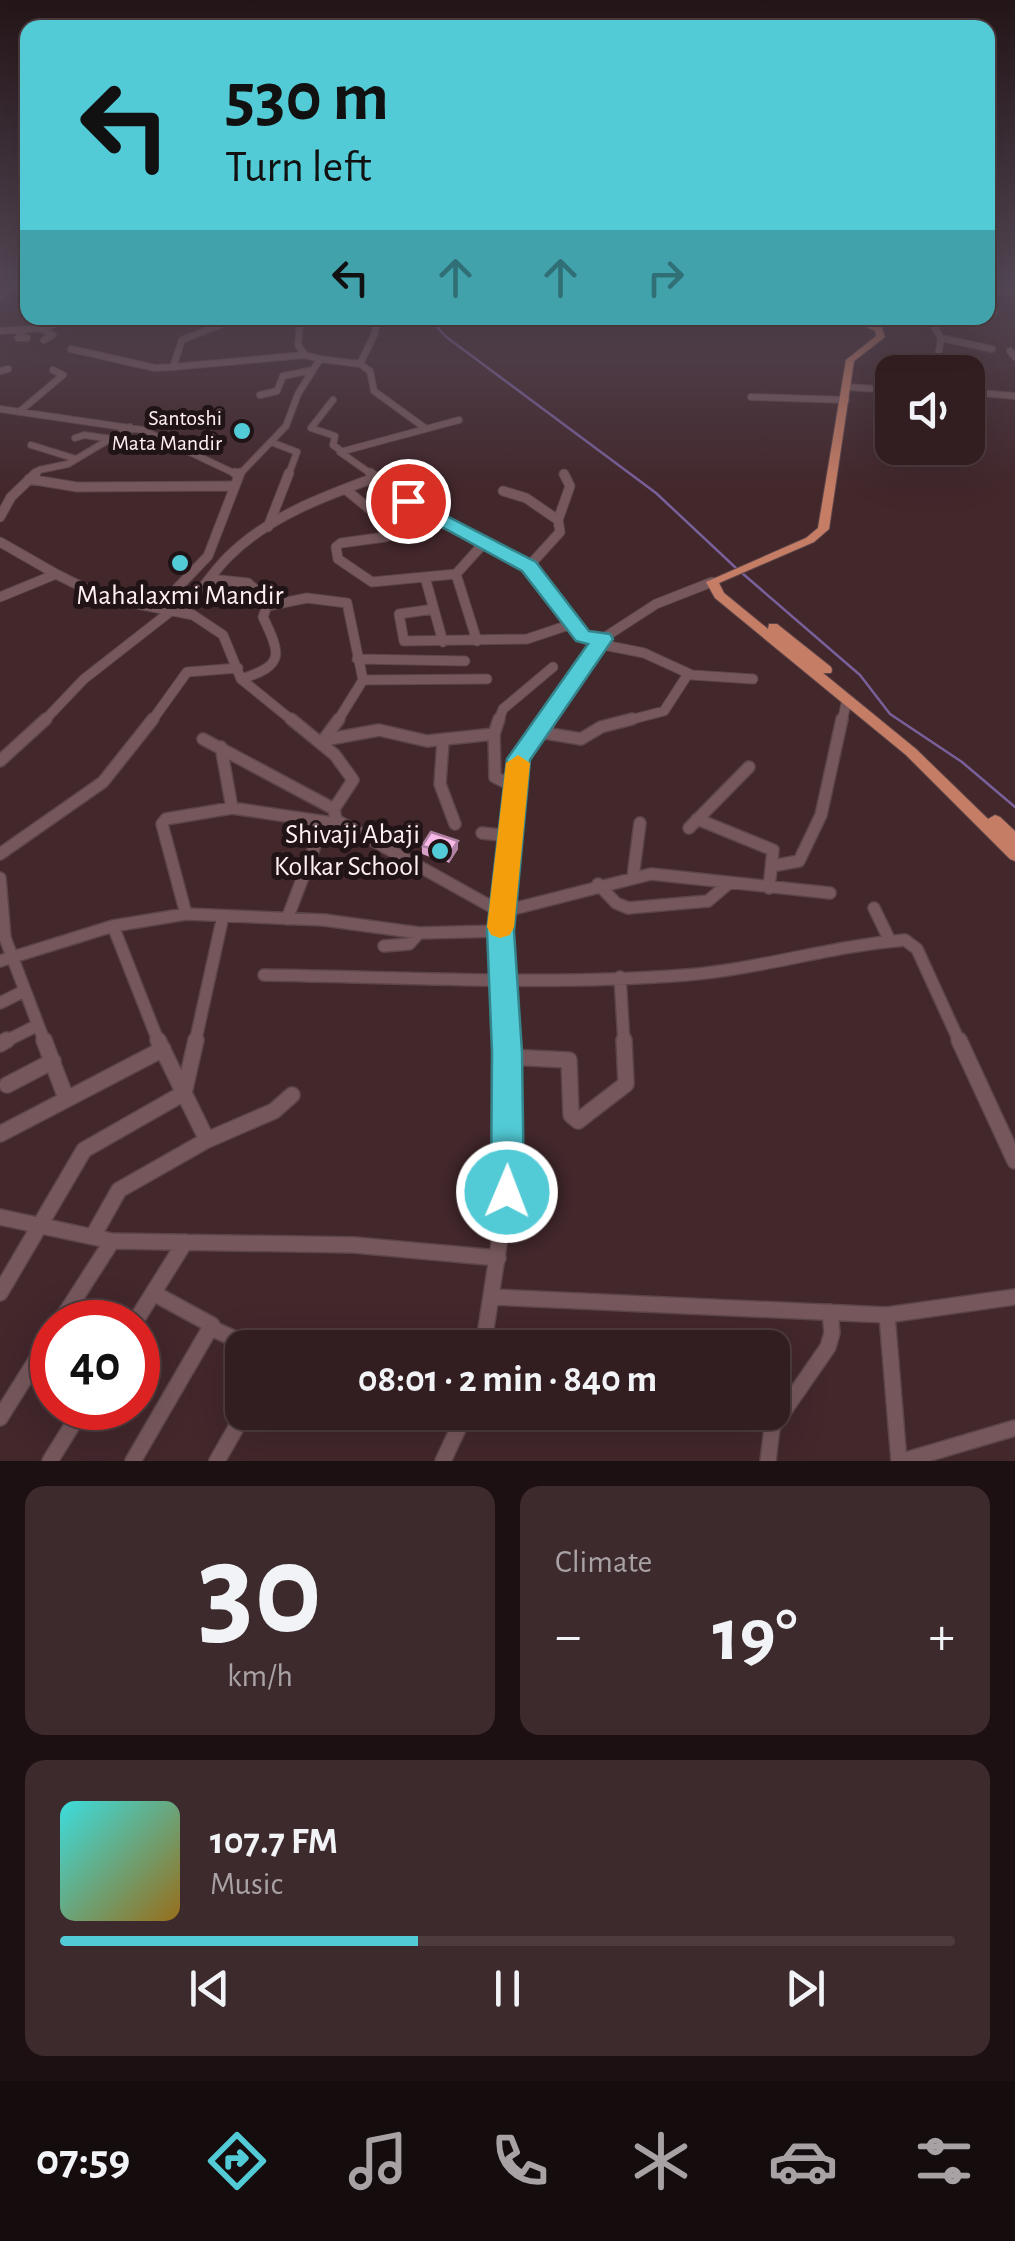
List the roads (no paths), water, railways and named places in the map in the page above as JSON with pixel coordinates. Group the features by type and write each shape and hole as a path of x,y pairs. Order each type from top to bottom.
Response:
{"main road":[{"path":"712,582 810,540 823,528 855,354"},
{"path":"712,582 719,595 912,752 1015,855"},
{"path":"712,582 731,592 910,740 1015,840"}],"street":[{"path":"90,354 154,368 305,355 360,364 370,371 374,391 426,428"},
{"path":"173,366 177,354"},
{"path":"360,364 365,354"},
{"path":"158,608 208,556 238,475 286,426 298,394 320,359"},
{"path":"19,412 63,376 52,370"},
{"path":"260,395 277,392 282,376 313,370"},
{"path":"847,386 875,388"},
{"path":"985,393 1015,396"},
{"path":"751,397 846,400"},
{"path":"333,400 311,428 335,436 333,445 435,519 529,566 583,636 644,653 688,674 753,679"},
{"path":"0,409 130,426 238,475"},
{"path":"340,450 459,420"},
{"path":"0,517 10,497 39,470 76,459 130,426"},
{"path":"75,438 84,435 113,439"},
{"path":"268,528 297,452 270,442"},
{"path":"30,445 76,459"},
{"path":"529,566 557,538 558,520 570,486 564,474"},
{"path":"0,761 28,740 84,679 177,612 244,543 317,499 374,478"},
{"path":"28,479 77,487 232,486"},
{"path":"344,489 399,533"},
{"path":"503,491 526,498 558,520"},
{"path":"435,519 399,533 341,543 336,547 338,559 372,582 424,578 456,574 484,543"},
{"path":"0,542 102,597 193,615 223,636 240,673 322,742 353,780 334,809 336,820 501,912 598,884 651,874 830,893"},
{"path":"0,597 56,574"},
{"path":"456,574 477,641"},
{"path":"211,578 248,583 257,591"},
{"path":"424,578 443,642"},
{"path":"485,1330 507,1192 507,1057 500,931 519,759 601,641 656,604 712,582"},
{"path":"0,854 103,782 187,672 266,671 276,661 277,646 263,617 267,606 278,600 347,603 362,680 358,694 322,742"},
{"path":"434,609 398,614 404,642 527,639 572,624"},
{"path":"357,660 465,661"},
{"path":"514,787 496,777 494,734 503,709 553,668"},
{"path":"539,732 581,739 601,727 664,711 688,674"},
{"path":"362,680 486,678"},
{"path":"772,866 793,866 799,862 821,814 846,699"},
{"path":"322,742 378,730 443,741 474,733 494,734"},
{"path":"203,739 334,809"},
{"path":"443,741 436,770 441,798 456,824"},
{"path":"221,747 230,780 232,808"},
{"path":"749,768 693,824 769,848 774,853 769,888"},
{"path":"186,914 164,821 232,808 341,824"},
{"path":"288,919 324,822"},
{"path":"634,877 640,824"},
{"path":"482,833 510,836"},
{"path":"0,878 6,958 24,992 66,1098"},
{"path":"598,884 616,903 628,908 708,902 730,883"},
{"path":"874,908 890,941"},
{"path":"6,958 113,926 186,914 398,927 420,933 500,931"},
{"path":"0,1293 77,1160 94,1141 184,1093 224,916"},
{"path":"113,926 162,1049 207,1140"},
{"path":"384,946 409,944 420,933"},
{"path":"264,974 503,980 620,977 742,970 906,940 917,949 1015,1161"},
{"path":"507,1057 569,1060 571,1115 578,1121 586,1119 626,1084 620,977"},
{"path":"0,1003 24,992"},
{"path":"0,1044 38,1026"},
{"path":"0,1134 162,1049"},
{"path":"7,1084 53,1061"},
{"path":"93,1236 119,1190 207,1140 274,1111 292,1096"},
{"path":"0,1217 112,1241 354,1245 498,1258"},
{"path":"74,1300 112,1241"},
{"path":"149,1300 184,1242"},
{"path":"133,1461 211,1328 211,1321 153,1293"},
{"path":"491,1297 886,1315 1015,1297"},
{"path":"768,1461 772,1428 828,1347 832,1334 830,1312"},
{"path":"886,1315 901,1461 1015,1428"},
{"path":"211,1328 225,1335"},
{"path":"0,1418 30,1370"},
{"path":"50,1461 69,1430"},
{"path":"217,1461 235,1430"},
{"path":"443,1461 458,1430"}],"waterway":[{"path":"469,354 656,493 736,568"},
{"path":"742,573 860,675 890,714 962,762 1015,807"}],"place":[{"name":"Santoshi Mata Mandir","path":"242,431"},
{"name":"Mahalaxmi Mandir","path":"180,563"},
{"name":"Shivaji Abaji Kolkar School","path":"440,851"}]}
